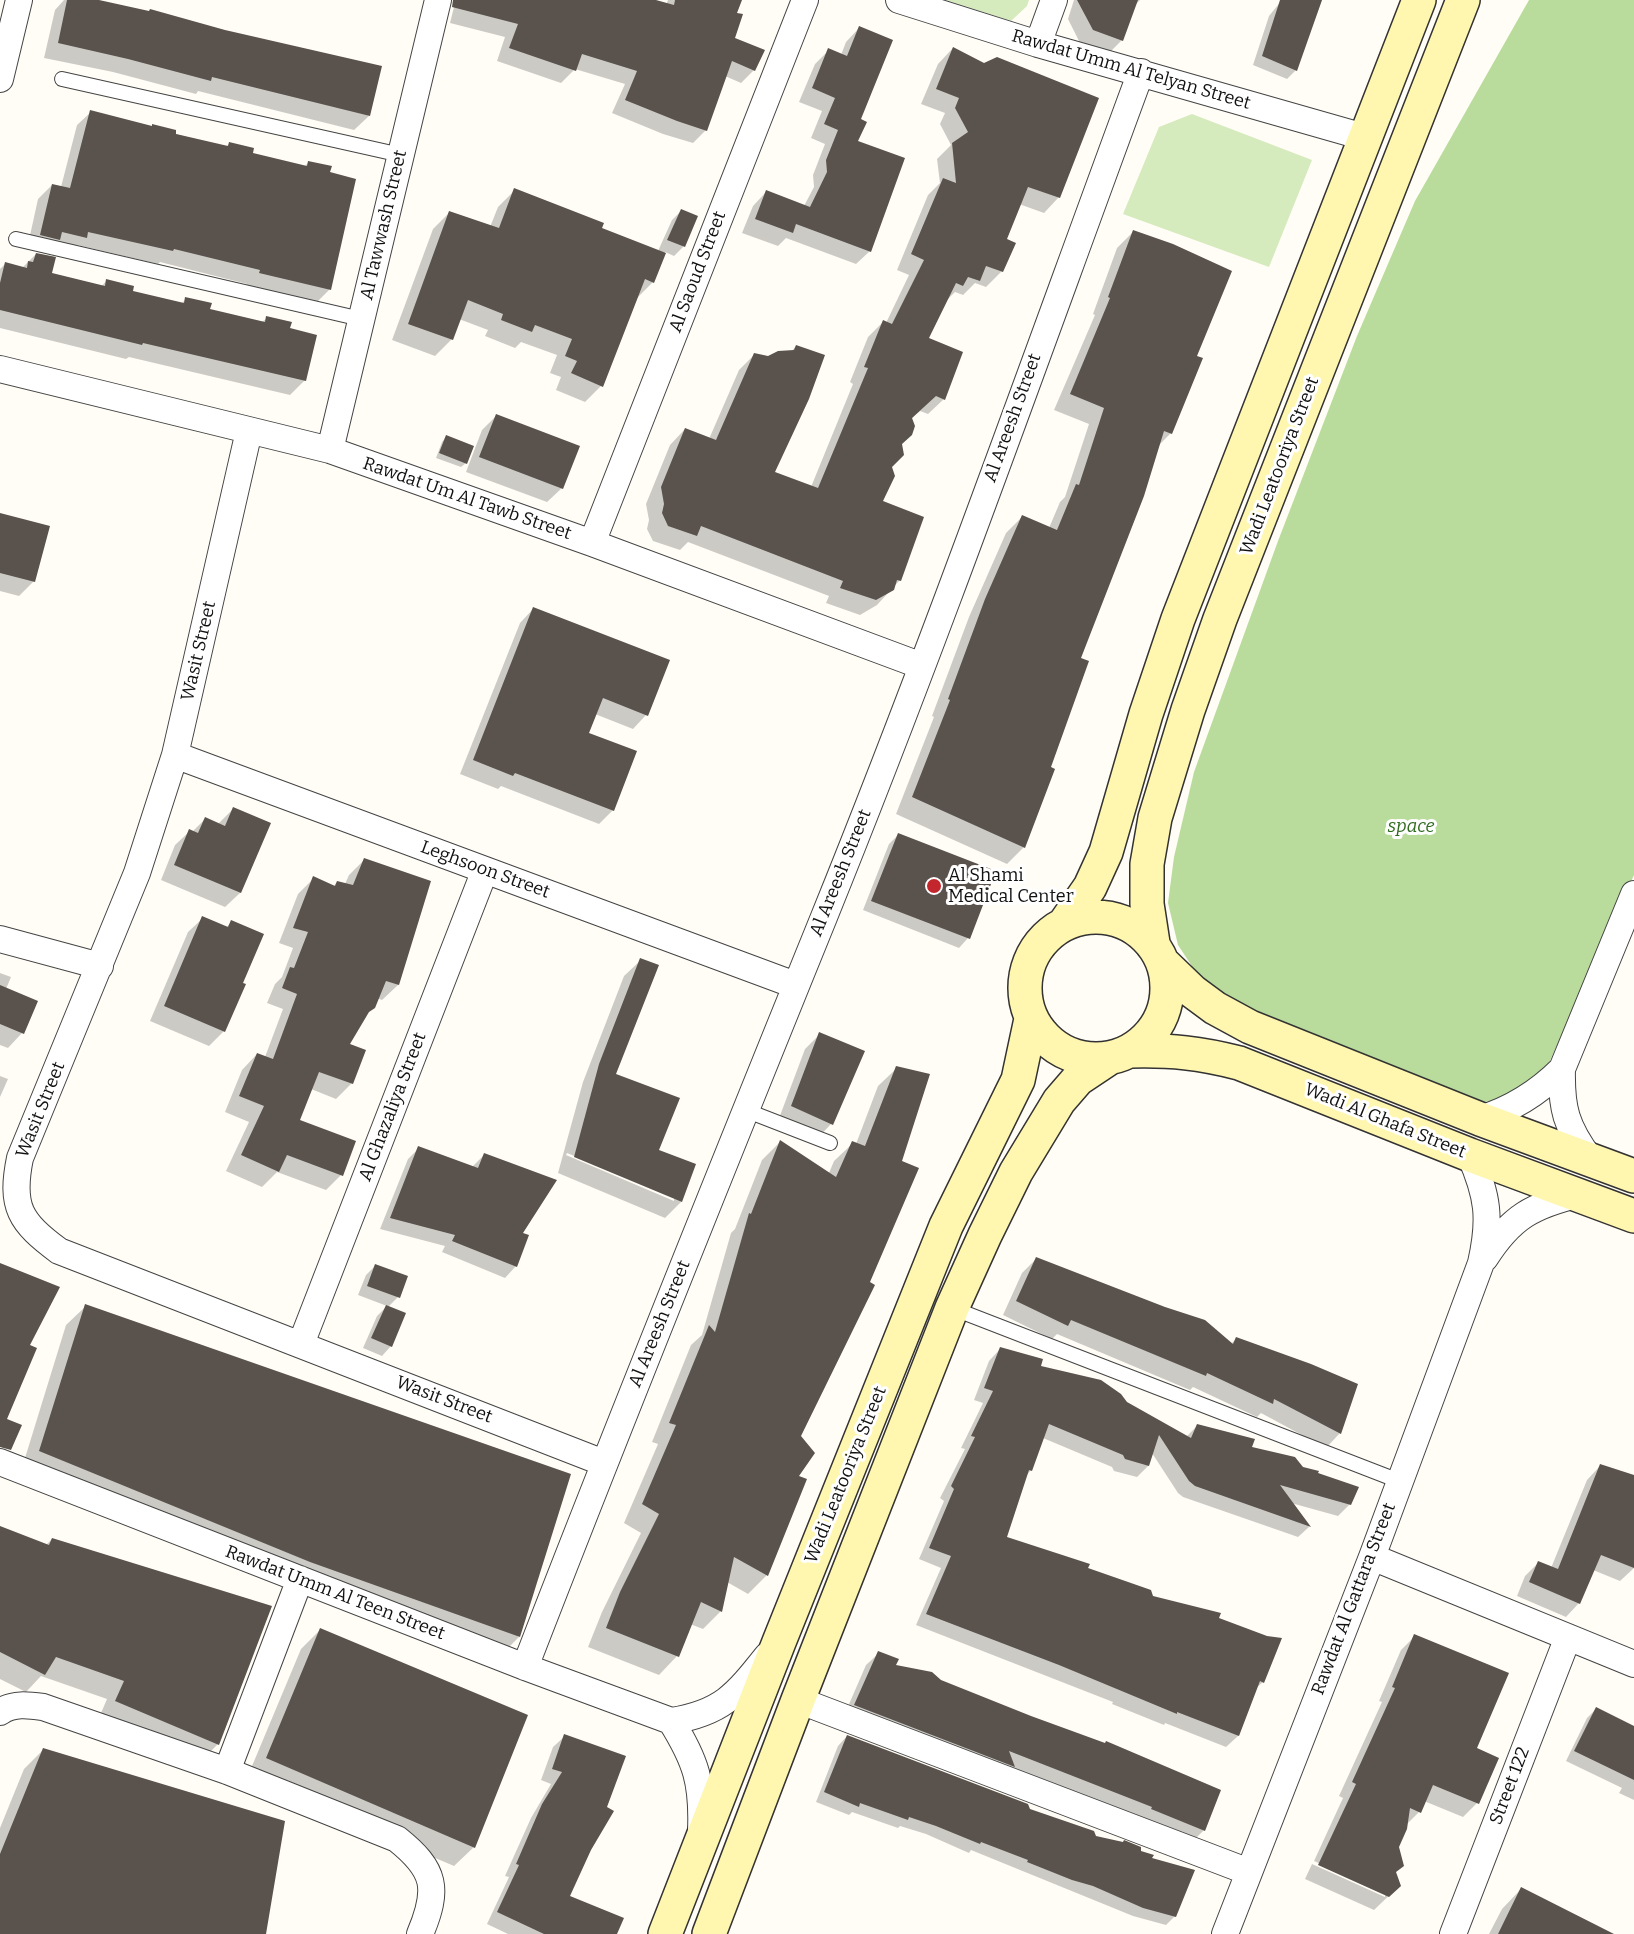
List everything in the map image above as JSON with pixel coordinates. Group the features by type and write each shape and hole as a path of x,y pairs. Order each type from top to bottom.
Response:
{"street":[{"path":"0,79 19,0"},
{"name":"Al Tawwash Street","path":"330,450 438,0"},
{"name":"Al Saoud Street","path":"592,543 804,0"},
{"name":"Rawdat Umm Al Telyan Street","path":"899,0 1038,44 1364,137"},
{"path":"1038,44 1054,0"},
{"path":"1065,923 1090,887 1106,852 1146,714 1178,619 1419,0"},
{"name":"Wadi Leatooriya Street","path":"1159,954 1146,904 1147,864 1155,818 1188,710 1225,608 1463,0"},
{"name":"Al Areesh Street","path":"525,1667 922,666 1141,72"},
{"name":"Rawdat Um Al Tawb Street","path":"0,369 330,450 592,543 922,666"},
{"name":"Wasit Street","path":"249,431 175,755 137,873 20,1158 16,1178 17,1207 33,1232 58,1251 604,1463"},
{"name":"Leghsoon Street","path":"175,755 795,986"},
{"name":"Al Ghazaliya Street","path":"302,1344 485,870"},
{"path":"1590,1159 1576,1139 1566,1117 1562,1093 1562,1069 1634,894"},
{"path":"1088,916 1112,918 1135,927 1159,954 1168,989 1163,1014 1150,1035 1119,1055 1085,1059 1063,1052 1045,1038 1031,1019 1025,998 1025,975 1033,954 1046,936 1065,923 1088,916"},
{"path":"0,939 100,966"},
{"name":"Wadi Al Ghafa Street","path":"1159,954 1192,991 1215,1008 1250,1027 1480,1119 1634,1176"},
{"name":"Wadi Leatooriya Street","path":"665,1934 946,1226 1018,1080 1031,1019"},
{"name":"Wadi Al Ghafa Street","path":"1119,1055 1175,1050 1205,1054 1239,1063 1470,1155 1634,1216"},
{"name":"Wadi Leatooriya Street","path":"709,1934 952,1308 1016,1172 1059,1101 1078,1079 1119,1055"},
{"path":"1480,1119 1508,1109 1533,1095 1562,1069"},
{"name":"Rawdat Al Gattara Street","path":"1225,1934 1371,1557 1481,1263 1487,1236 1487,1208 1481,1180 1470,1155"},
{"name":"Rawdat Al Gattara Street","path":"1481,1263 1498,1237 1521,1216 1549,1201 1580,1194"},
{"name":"Rawdat Umm Al Teen Street","path":"0,1462 525,1667 671,1721"},
{"path":"1371,1557 1634,1664"},
{"path":"227,1771 300,1579"},
{"name":"Street 122","path":"1453,1934 1568,1637"},
{"path":"701,1843 702,1807 699,1783 690,1754 671,1721 695,1717 712,1710 732,1696 779,1642"},
{"path":"798,1700 1249,1872"},
{"path":"0,1712 25,1704 43,1707 227,1771 397,1839 415,1853 427,1870 432,1890 430,1911 420,1934"}],"lane":[{"path":"62,79 401,155"},
{"path":"16,239 361,319"},
{"path":"745,1110 830,1143"},
{"path":"952,1308 1399,1481"}],"green space":[{"path":"946,0 1029,0 1027,6 1011,21"},
{"name":"space","path":"1529,0 1634,0 1634,875 1548,1065 1532,1083 1498,1101 1483,1102 1405,1078 1251,1017 1199,977 1178,945 1168,903 1174,857 1194,772 1278,541 1357,336 1415,201"},
{"path":"1192,114 1312,160 1269,267 1123,214 1159,127"}],"building":[{"path":"67,0 99,0 149,11 150,9 225,30 382,66 370,116 212,77 211,81 58,43"},
{"path":"453,0 656,0 674,5 675,0 742,0 737,13 743,14 735,38 765,50 755,71 732,61 707,131 625,100 637,71 582,54 576,71 509,48 518,24 452,7"},
{"path":"1077,0 1138,0 1123,41 1093,30"},
{"path":"1280,0 1322,0 1297,71 1262,56"},
{"path":"859,26 893,40 861,119 867,122 858,141 905,158 871,252 796,224 793,233 755,219 766,190 810,207 827,172 826,160 838,130 824,124 835,98 812,88 828,48 847,56"},
{"path":"953,47 984,63 997,57 1099,98 1060,198 1028,187 1007,239 1016,243 1003,272 986,266 980,281 968,277 963,286 956,283 929,338 963,352 945,400 936,396 912,418 915,426 912,435 902,444 904,455 892,467 895,476 883,501 924,517 901,581 897,580 894,590 876,600 840,588 843,581 701,526 697,536 668,526 662,513 664,504 661,487 685,428 716,440 754,353 768,356 778,351 794,350 796,345 825,355 809,399 775,472 818,488 868,368 864,367 883,320 892,324 924,260 911,254 943,178 956,183 952,143 968,132 955,108 959,98 936,89"},
{"path":"90,110 176,130 176,134 228,146 229,142 254,148 253,153 307,166 308,161 332,166 330,172 356,179 331,290 174,249 173,251 88,232 87,238 62,232 60,240 40,235 52,184 70,188"},
{"path":"514,188 604,223 602,228 666,253 654,283 645,279 603,387 571,373 577,361 565,356 572,339 535,325 532,332 501,320 503,314 468,300 453,340 408,324 449,211 499,228"},
{"path":"681,209 698,216 685,247 667,240"},
{"path":"1133,230 1173,244 1232,271 1197,356 1203,358 1172,434 1164,431 1144,496 1081,658 1089,661 1051,767 1055,769 1025,848 912,797 950,700 948,699 985,599 1022,515 1057,530 1076,484 1079,485 1104,408 1070,394 1110,298 1108,297"},
{"path":"36,253 56,257 52,273 105,286 106,279 134,286 133,291 184,303 185,297 212,303 210,309 265,322 266,316 292,322 290,328 317,335 306,381 143,343 142,345 0,310 0,283 5,262 27,268 28,261 33,262"},
{"path":"496,414 580,446 563,489 479,457"},
{"path":"446,435 474,446 467,464 439,453"},
{"path":"0,513 50,526 35,582 0,573"},
{"path":"533,607 670,660 648,716 603,698 589,733 637,751 614,811 515,773 513,776 473,760"},
{"path":"233,807 271,823 241,893 174,865 189,829 198,833 205,817 225,826"},
{"name":"Al Shami Medical Center","path":"898,833 996,871 970,939 871,901"},
{"path":"364,858 431,881 399,985 386,981 375,1008 369,1012 350,1044 366,1050 353,1084 319,1072 300,1120 356,1141 343,1176 287,1155 279,1172 241,1155 264,1106 239,1096 257,1053 273,1059 297,994 282,988 290,967 294,968 308,932 293,928 313,876 335,886 337,881 353,885"},
{"path":"202,916 228,927 231,920 264,934 225,1032 164,1006"},
{"path":"640,958 659,965 616,1074 680,1098 659,1150 696,1164 682,1202 574,1157 599,1064"},
{"path":"0,985 38,1001 24,1034 0,1024"},
{"path":"819,1032 865,1051 833,1125 791,1106"},
{"path":"896,1066 930,1074 902,1161 919,1168 870,1282 875,1285 801,1436 815,1453 799,1476 807,1479 768,1576 734,1557 722,1612 701,1602 679,1657 606,1628 620,1592 659,1514 642,1504 676,1425 669,1423 709,1325 715,1332 749,1213 751,1214 780,1140 836,1177 852,1141 865,1146"},
{"path":"418,1146 478,1168 484,1153 557,1180 523,1233 529,1235 517,1267 452,1241 455,1235 390,1218"},
{"path":"1036,1257 1205,1320 1233,1344 1236,1337 1358,1384 1341,1434 1274,1399 1273,1404 1207,1373 1206,1376 1071,1320 1068,1326 1016,1301"},
{"path":"0,1263 60,1287 30,1345 37,1348 7,1419 22,1425 11,1450 0,1447"},
{"path":"375,1264 408,1276 400,1298 367,1286"},
{"path":"85,1304 571,1474 520,1637 310,1562 39,1451"},
{"path":"386,1305 406,1313 392,1347 371,1338"},
{"path":"1000,1347 1043,1359 1041,1366 1101,1380 1121,1394 1127,1402 1191,1438 1197,1424 1255,1439 1252,1447 1295,1457 1303,1467 1359,1487 1351,1505 1280,1485 1311,1527 1195,1486 1189,1481 1159,1435 1149,1466 1125,1459 1123,1455 1049,1424 1032,1471 1029,1470 1007,1537 1090,1564 1088,1568 1151,1590 1153,1596 1221,1613 1219,1618 1267,1636 1282,1638 1264,1683 1260,1681 1239,1736 1177,1712 1177,1714 1059,1665 926,1614 951,1556 929,1548 954,1489 951,1486 975,1437 971,1436 993,1391 984,1388"},
{"path":"1600,1464 1634,1475 1634,1568 1601,1555 1580,1604 1529,1582 1538,1561 1558,1569"},
{"path":"0,1526 49,1545 52,1538 272,1606 219,1745 115,1701 124,1681 56,1657 45,1675 0,1652"},
{"path":"320,1628 528,1715 475,1848 266,1758"},
{"path":"1414,1634 1509,1673 1477,1748 1499,1758 1479,1804 1433,1785 1421,1813 1410,1808 1407,1829 1399,1847 1404,1866 1396,1872 1401,1886 1389,1897 1318,1865 1356,1784 1352,1782 1395,1688 1392,1687"},
{"path":"878,1651 899,1659 896,1665 932,1672 941,1680 1031,1716 1105,1743 1106,1741 1221,1790 1205,1831 1151,1809 1152,1807 1009,1751 1015,1767 854,1705"},
{"path":"1596,1707 1634,1726 1634,1780 1574,1751"},
{"path":"564,1734 626,1756 607,1807 614,1811 591,1850 570,1896 624,1918 617,1934 544,1934 497,1912 519,1865 516,1864 542,1804 562,1772 552,1769"},
{"path":"847,1735 1028,1804 1030,1809 1094,1831 1096,1836 1123,1842 1124,1840 1141,1847 1141,1851 1154,1855 1152,1858 1195,1870 1176,1917 1143,1908 1093,1886 1027,1862 1028,1860 936,1826 909,1817 908,1820 860,1803 859,1807 824,1792"},
{"path":"43,1748 285,1821 266,1934 0,1934 0,1854"},
{"path":"1521,1887 1614,1934 1498,1934"}],"place":[{"name":"Al Shami Medical Center","path":"934,886"}]}
